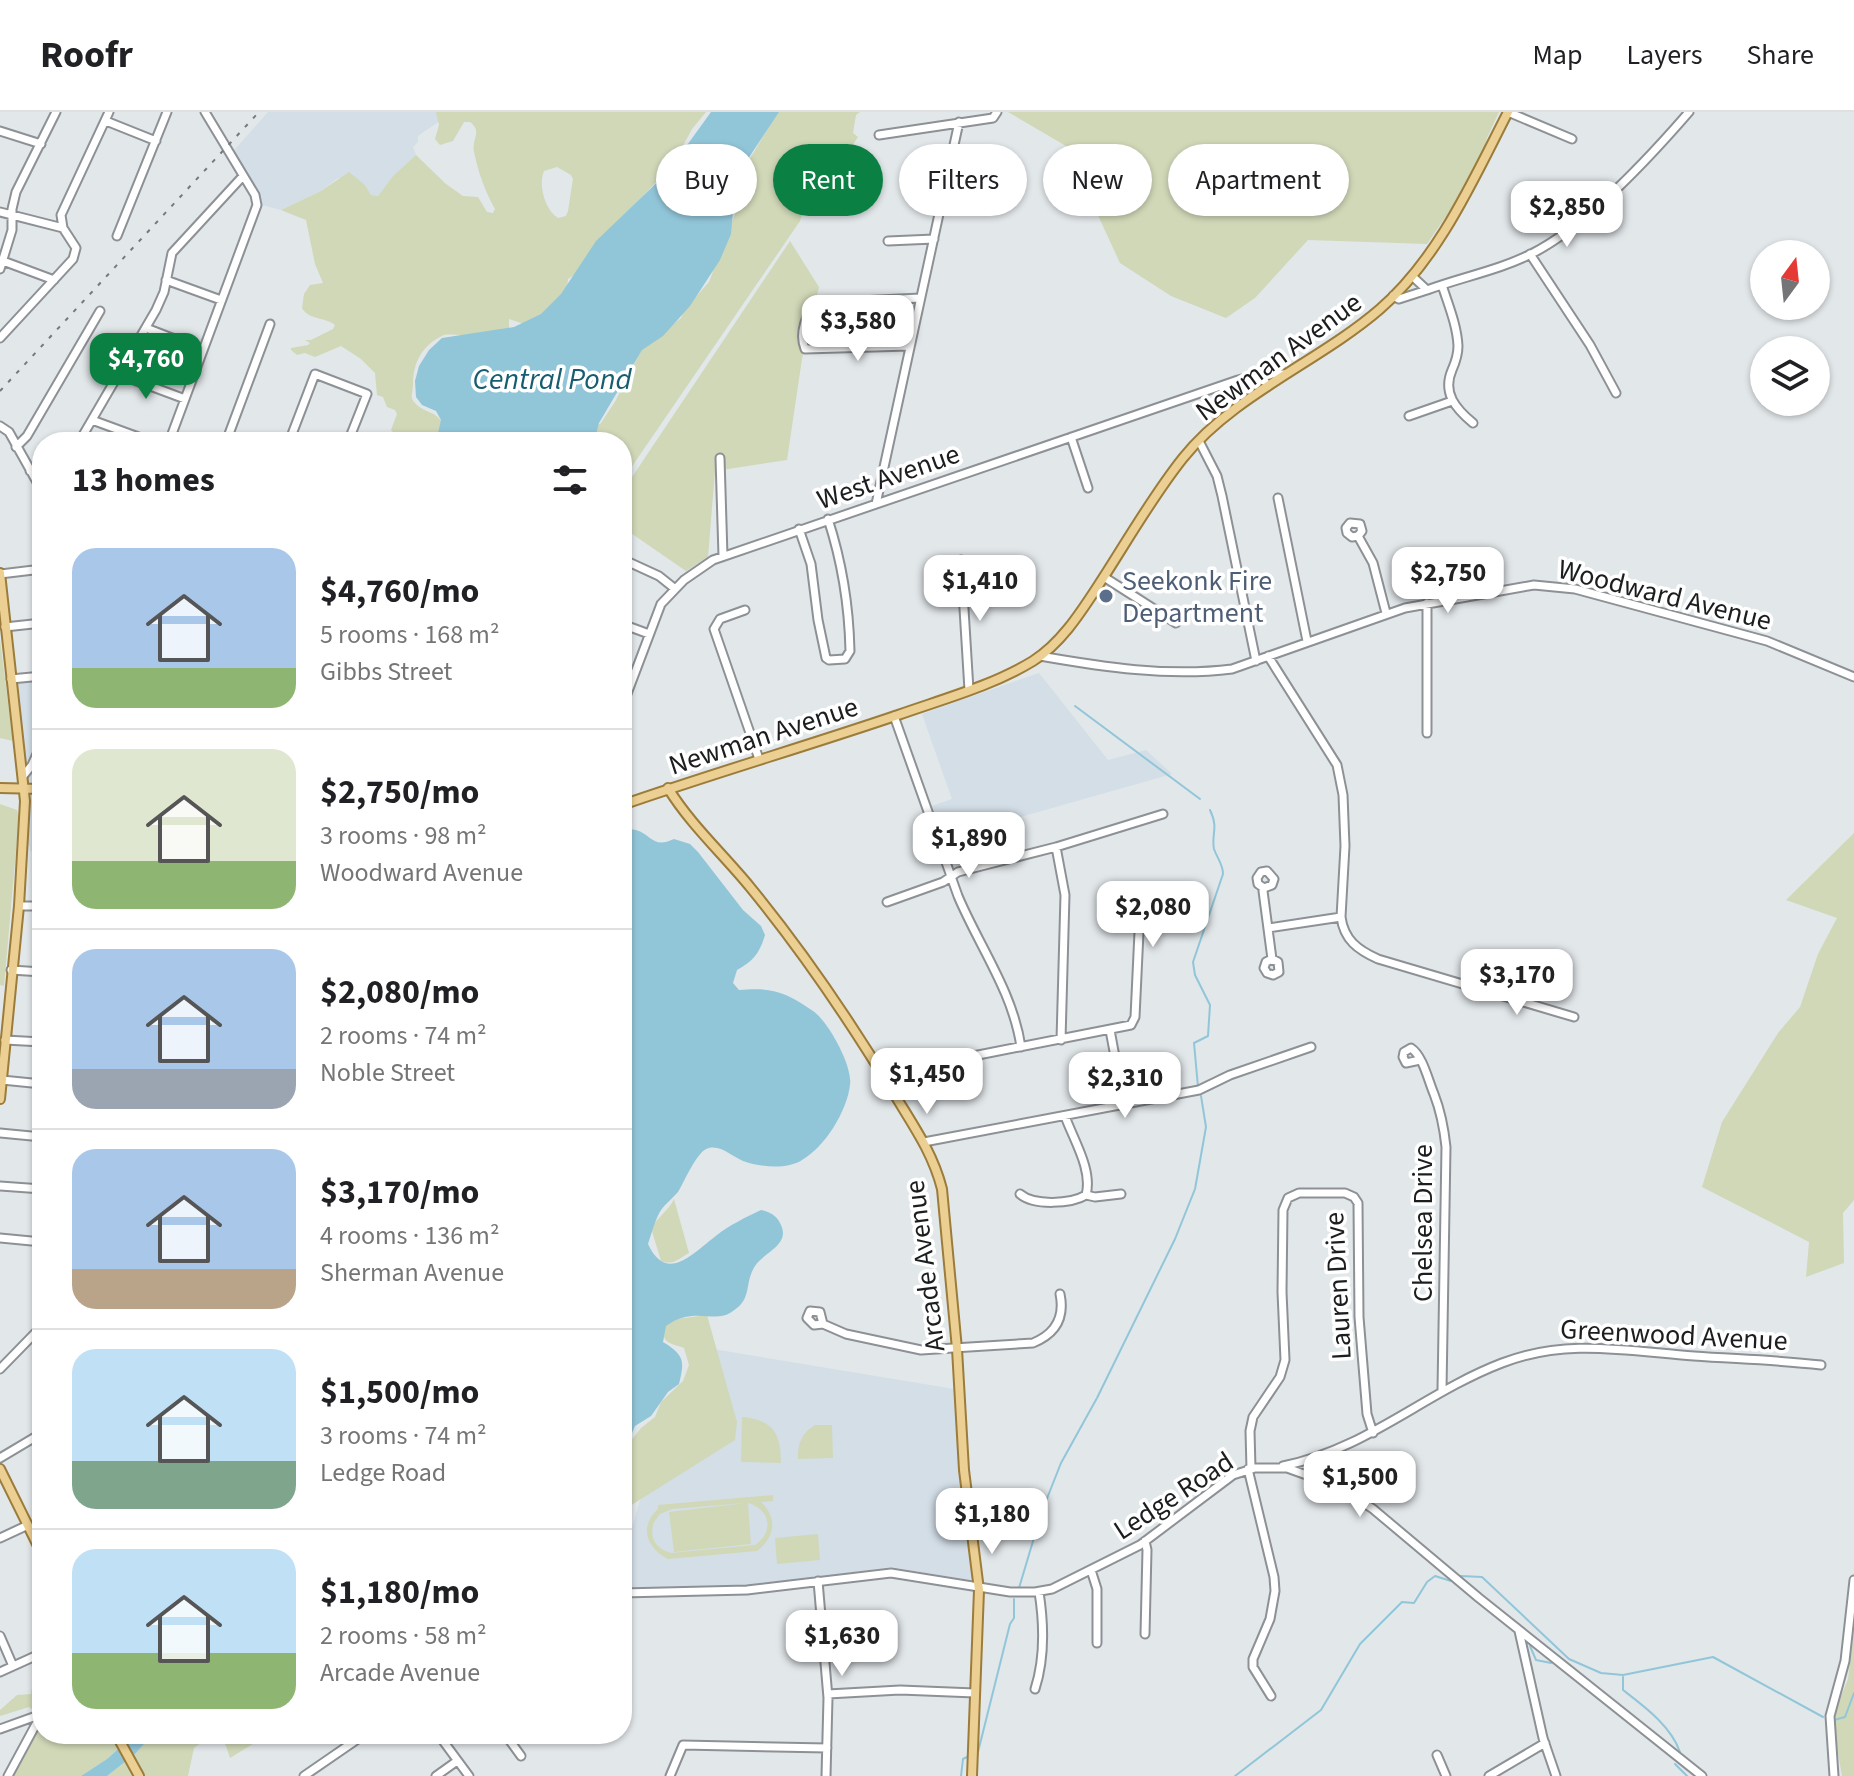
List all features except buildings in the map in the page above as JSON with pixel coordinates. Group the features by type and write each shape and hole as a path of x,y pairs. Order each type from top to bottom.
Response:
{"main road":[{"name":"Newman Avenue","path":"632,801 969,690 1005,677 1040,656 1064,632 1182,460 1199,441 1215,425 1285,374 1356,328 1412,276 1442,233 1508,112"},
{"path":"0,574 25,816 19,906 3,1019 5,1040 0,1099"},
{"path":"0,788 32,788"},
{"name":"Arcade Avenue","path":"668,788 798,949 884,1077 924,1142 936,1168 942,1189 957,1349 961,1434 978,1588 972,1776"},
{"path":"0,1469 32,1532"},
{"path":"121,1744 139,1776"}],"street":[{"path":"54,280 1,265 12,230 16,192 56,112"},
{"path":"0,338 75,254 73,241 63,228 61,215 109,112"},
{"path":"117,236 167,112"},
{"path":"173,432 257,205 255,195 205,112"},
{"path":"879,135 993,118 997,112"},
{"path":"1508,112 1572,139"},
{"path":"1393,296 1399,299 1530,254 1585,215 1665,141 1689,112"},
{"path":"106,121 156,141"},
{"path":"876,504 959,122"},
{"path":"0,131 41,144"},
{"path":"85,432 162,299 172,253 243,176"},
{"path":"0,212 63,228"},
{"path":"888,241 934,239"},
{"path":"1530,254 1590,345 1616,393"},
{"path":"1412,276 1427,290"},
{"path":"166,280 221,300"},
{"path":"1442,285 1458,341 1457,359 1448,382 1452,401 1473,423"},
{"path":"909,346 805,349 802,339 807,317 815,305 920,298"},
{"path":"16,447 27,436 100,311"},
{"path":"230,432 270,324"},
{"path":"146,328 203,350"},
{"path":"118,374 185,399"},
{"path":"293,432 315,374 365,393 351,432"},
{"path":"1260,374 1265,389"},
{"name":"West Avenue","path":"632,680 658,609 674,588 723,556 1247,378 1260,374 1285,374"},
{"path":"1247,378 1265,389"},
{"path":"1409,416 1452,401"},
{"path":"92,420 125,432"},
{"path":"0,426 9,432 32,474"},
{"path":"0,437 11,438"},
{"path":"1071,437 1088,488"},
{"path":"1199,441 1220,486 1256,661"},
{"path":"720,458 723,556"},
{"path":"1278,498 1307,641"},
{"path":"799,529 811,564 826,658 839,660 850,655 841,559 828,519"},
{"path":"1358,536 1373,563 1386,613"},
{"path":"961,560 969,690"},
{"path":"632,564 666,580 674,588"},
{"path":"0,574 32,570"},
{"path":"1104,577 1176,623"},
{"name":"Woodward Avenue","path":"1040,656 1168,672 1221,670 1256,661 1386,613 1534,585 1575,589 1767,641 1854,677"},
{"path":"1427,603 1427,733"},
{"path":"745,610 720,619 714,629 759,759"},
{"path":"5,627 32,624"},
{"path":"632,628 649,634"},
{"path":"1268,656 1337,765 1343,795 1345,846 1341,917 1347,937 1362,952 1574,1017"},
{"path":"11,679 32,677"},
{"path":"894,716 970,925 1011,1003 1021,1047"},
{"path":"23,776 32,765"},
{"path":"887,902 958,872 1056,847 1163,814"},
{"path":"1056,847 1065,895 1061,1040"},
{"path":"1264,888 1272,959"},
{"path":"884,1077 1133,1023 1140,911 1147,902 1196,890"},
{"path":"19,906 32,906"},
{"path":"1268,928 1341,917"},
{"path":"11,970 32,971"},
{"path":"1110,1030 1124,1105"},
{"path":"5,1040 32,1041"},
{"path":"924,1142 1199,1090 1230,1075 1311,1047"},
{"name":"Chelsea Drive","path":"1420,1060 1439,1108 1446,1147 1442,1390"},
{"path":"1,1083 32,1084"},
{"path":"1065,1116 1083,1159 1088,1188 1086,1195"},
{"path":"0,1133 32,1136"},
{"path":"0,1186 32,1188"},
{"name":"Lauren Drive","path":"1250,1469 1253,1417 1280,1377 1285,1360 1283,1210 1286,1200 1294,1194 1345,1193 1358,1203 1358,1303 1367,1414 1373,1433"},
{"path":"1020,1194 1036,1202 1121,1194"},
{"path":"0,1238 32,1241"},
{"path":"823,1324 846,1334 921,1350 1033,1343 1047,1337 1058,1324 1063,1307 1060,1294"},
{"path":"0,1369 32,1336"},
{"name":"Greenwood Avenue","path":"1277,1468 1311,1461 1373,1433 1442,1390 1546,1349 1821,1365"},
{"path":"0,1458 32,1439"},
{"path":"1311,1461 1313,1477"},
{"name":"Ledge Road","path":"632,1593 747,1590 891,1573 978,1588 1039,1592 1052,1589 1145,1541 1223,1481 1250,1469 1277,1468 1313,1477 1348,1492 1373,1509 1702,1776"},
{"path":"1250,1469 1275,1591 1270,1619 1253,1659 1253,1667 1271,1696"},
{"path":"0,1538 28,1525"},
{"path":"1145,1541 1145,1634"},
{"path":"1091,1570 1097,1589 1097,1643"},
{"path":"1834,1776 1830,1716 1841,1679 1854,1580"},
{"path":"818,1581 828,1694 826,1776"},
{"path":"1035,1689 1040,1673 1043,1632 1039,1592"},
{"path":"1518,1629 1556,1776"},
{"path":"0,1636 13,1666"},
{"path":"0,1672 32,1657"},
{"path":"828,1694 900,1690 975,1693"},
{"path":"0,1729 32,1717"},
{"path":"8,1776 32,1731"},
{"path":"1489,1776 1545,1743"},
{"path":"304,1776 350,1744"},
{"path":"445,1744 469,1776"},
{"path":"512,1744 521,1756"},
{"path":"670,1776 678,1752 685,1745 827,1748"},
{"path":"1437,1755 1446,1776"},
{"path":"436,1776 457,1761"}],"shaded area":[{"path":"268,112 436,112 439,117 438,122 418,136 418,142 413,147 416,155 393,176 378,196 371,195 365,185 338,178 321,191 281,210 262,205 255,216 254,197 230,155"},
{"path":"1039,673 1108,760 1146,750 1172,774 943,839 932,806 952,799 922,714"},
{"path":"32,678 32,851 25,844 25,801 11,681"},
{"path":"713,1349 954,1389 972,1578 891,1567 756,1585 632,1590 632,1528 642,1493 736,1432"}],"green space":[{"path":"436,112 706,112 684,144 656,144 656,182 598,244 576,274 568,279 566,298 527,325 509,319 509,328 485,335 444,335 425,349 415,369 412,399 438,417 444,426 440,432 393,432 397,414 387,407 383,397 377,395 375,373 361,359 341,346 315,357 305,353 297,355 291,350 308,345 310,343 305,340 333,329 335,325 308,315 302,308 304,294 310,285 323,283 315,264 306,220 281,210 321,191 349,172 365,185 371,195 378,196 393,176 416,155 446,184 463,196 478,197 487,212 493,213 495,209 482,181 474,152 474,126 464,122 453,141 440,145 435,139 439,125","holes":["557,167 571,175 566,216 558,218 549,209 542,183 544,171"]},
{"path":"778,112 860,112 856,115 853,133 858,137 853,144 773,144 773,216 802,216 800,221 632,466 632,432 592,432 592,429 601,423 616,400 643,347 681,318 684,310 709,282 734,216 757,216 757,147"},
{"path":"1008,112 1499,112 1487,138 1479,168 1427,244 1308,240 1255,298 1226,318 1171,296 1120,263 1098,216 1152,216 1152,144 1063,144"},
{"path":"790,241 819,287 802,359 787,460 715,471 708,557 686,571 632,534 632,477"},
{"path":"0,639 13,741 0,738"},
{"path":"0,804 17,810 19,817 4,986 0,985"},
{"path":"1854,833 1854,1200 1843,1213 1844,1263 1806,1277 1809,1242 1702,1187 1722,1122 1778,1033 1800,1007 1818,954 1837,918 1786,900"},
{"path":"674,1199 689,1253 669,1263 661,1261 651,1228"},
{"path":"707,1315 737,1422 735,1440 632,1505 632,1439 655,1417 661,1402 683,1381 689,1365 684,1348 671,1344 663,1332 663,1326 677,1319"},
{"path":"742,1417 761,1421 773,1430 779,1443 781,1463 741,1462"},
{"path":"815,1425 832,1425 833,1458 798,1459 801,1439"},
{"path":"773,1495 773,1501 761,1502 770,1514 771,1534 757,1551 668,1559 654,1549 648,1536 648,1522 658,1505","holes":["746,1503 669,1512 674,1552 751,1544 748,1503 765,1515 767,1528 755,1545 671,1553 661,1549 653,1537 654,1522 660,1514 672,1509"]},
{"path":"818,1534 820,1560 777,1564 775,1538"},
{"path":"1854,1629 1854,1776 1842,1776 1832,1719 1848,1679"},
{"path":"32,1688 32,1709 29,1707 0,1716 0,1710 17,1695 31,1694"},
{"path":"32,1726 32,1744 124,1744 81,1776 7,1776"},
{"path":"144,1744 200,1744 194,1748 188,1776 107,1776"},
{"path":"225,1744 253,1744 230,1758"}],"water":[{"name":"Central Pond","path":"711,112 779,112 757,145 688,144"},
{"name":"Central Pond","path":"656,184 656,216 733,216 731,234 720,260 690,306 663,336 642,350 597,432 438,432 441,420 436,411 422,405 416,397 415,381 419,366 429,350 442,338 514,327 541,314 561,294 596,241"},
{"path":"632,830 661,843 674,839 690,844 698,852 743,910 761,926 765,935 756,956 737,970 733,983 739,990 778,992 813,1011 826,1024 838,1045 850,1077 848,1095 834,1127 811,1154 789,1165 765,1166 743,1161 718,1148 709,1148 700,1154 678,1192 661,1210 648,1244 655,1256 672,1264 690,1256 727,1228 761,1210 777,1218 783,1231 780,1243 755,1266 745,1297 737,1308 723,1316 685,1317 666,1326 663,1342 681,1359 679,1384 668,1392 651,1416 635,1426 632,1433"},
{"path":"124,1744 144,1744 107,1776 81,1776"}],"waterway":[{"path":"1075,706 1200,799"},
{"path":"1198,1087 1194,1043 1208,1036 1210,1005 1195,975 1193,962 1223,874 1214,849 1214,822 1210,810"},
{"path":"1019,1588 1042,1511 1061,1463 1097,1398 1175,1239 1195,1189 1206,1127 1201,1096"},
{"path":"1235,1776 1321,1710 1360,1644 1402,1602 1414,1603 1427,1582 1435,1576 1451,1581"},
{"path":"1461,1576 1482,1577 1569,1659 1601,1673 1623,1675 1713,1657 1823,1717"},
{"path":"977,1756 1014,1618 1014,1599"},
{"path":"1530,1646 1536,1660 1551,1663"},
{"path":"1623,1677 1623,1690 1664,1725 1680,1752"},
{"path":"1834,1720 1845,1717 1854,1693"},
{"path":"961,1776 963,1759 967,1757"},
{"path":"1675,1764 1687,1776"}],"railway":[{"path":"0,391 259,112"}],"place":[{"name":"Seekonk Fire Department","path":"1106,596"}]}
